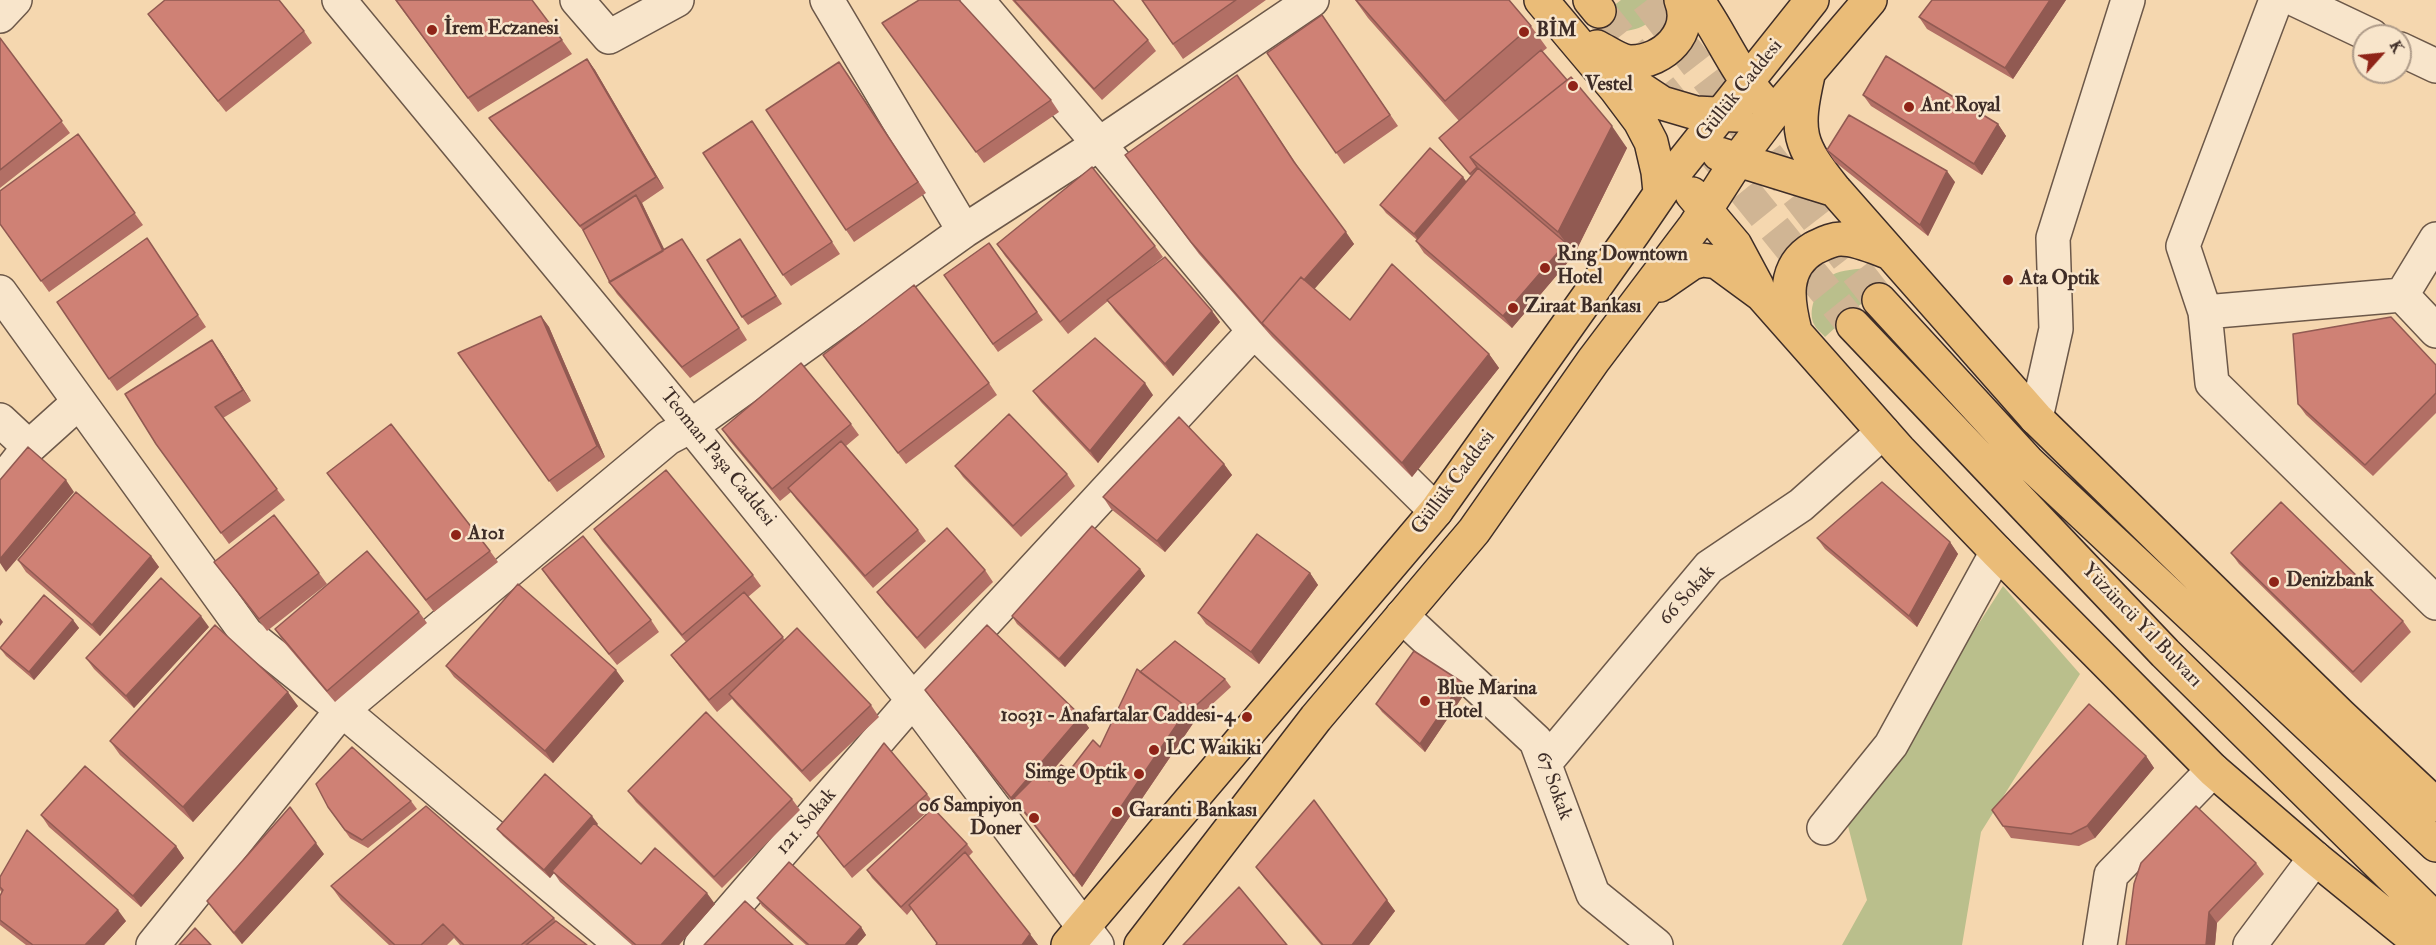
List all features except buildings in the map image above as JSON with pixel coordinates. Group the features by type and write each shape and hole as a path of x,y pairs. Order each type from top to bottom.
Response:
{"main road":[{"path":"1541,0 1640,121 1651,142 1658,172 1667,182 1704,210 1734,245 1762,295"},
{"path":"1564,28 1612,55 1630,62 1647,59 1673,45 1684,23 1681,0"},
{"path":"1697,0 1714,24 1747,84 1763,101 1772,116"},
{"name":"Güllük Caddesi","path":"1082,939 1436,511 1667,182 1718,115 1747,84 1812,0"},
{"name":"Güllük Caddesi","path":"1141,945 1316,718 1474,531 1593,362 1640,301 1737,161 1870,0"},
{"path":"1588,56 1662,104 1718,115 1772,116"},
{"path":"1808,73 1800,117 1803,142 1815,165 1835,190 2036,418 2340,715 2436,805"},
{"path":"1695,145 1737,161 1835,190"},
{"path":"1795,331 1788,303 1789,283 1793,268 1808,252 1825,242 1840,239 1856,241 1890,253"},
{"path":"1640,301 1686,267 1702,260 1717,262 1762,295 1883,432 1997,552 2213,770 2315,858 2422,945"},
{"name":"Yüzüncü Yıl Bulvarı","path":"1879,300 2027,461 2436,846"},
{"name":"Yüzüncü Yıl Bulvarı","path":"1853,325 2165,653 2436,920"}],"street":[{"path":"0,16 15,0"},
{"path":"577,0 609,38 676,0"},
{"path":"827,0 964,231"},
{"path":"977,0 1254,331 1436,511"},
{"path":"153,945 342,710 668,438 691,426 964,231 1099,144 1312,0"},
{"path":"2036,418 2056,329 2053,238 2128,0"},
{"path":"2276,0 2183,246 2205,312 2212,383 2436,603"},
{"path":"2296,0 2352,27"},
{"name":"Teoman Paşa Caddesi","path":"340,7 691,426 913,700 1082,939"},
{"path":"2412,55 2436,66"},
{"path":"2402,295 2436,239"},
{"path":"0,292 246,633 342,710 622,945"},
{"path":"2205,312 2402,295"},
{"path":"2402,295 2436,331"},
{"name":"121. Sokak","path":"701,945 913,700 1254,331"},
{"path":"0,484 29,447 79,402"},
{"path":"0,420 29,447"},
{"name":"66 Sokak","path":"1545,763 1709,567 1801,505 1883,432"},
{"path":"1824,828 1891,745 1997,552"},
{"name":"67 Sokak","path":"1402,616 1536,741 1593,894 1656,945"},
{"path":"2100,945 2111,875 2213,770"},
{"path":"2250,945 2315,858"}],"green space":[{"path":"1621,0 1659,0 1660,9 1650,21 1639,28 1609,32 1595,20"},
{"path":"1864,268 1884,283 1825,337 1815,326 1812,314 1814,300 1820,288 1828,278 1836,273"},
{"path":"2003,586 2080,674 1981,832 1962,945 1842,945 1867,900 1848,826"}],"tunnel":[{"path":"1647,0 1879,300"},
{"path":"1599,11 1680,112"},
{"path":"1713,152 1853,325"}],"place":[{"name":"İrem Eczanesi","path":"432,30"},
{"name":"BİM","path":"1524,32"},
{"name":"Vestel","path":"1573,86"},
{"name":"Ant Royal","path":"1909,107"},
{"name":"Ring Downtown Hotel","path":"1545,268"},
{"name":"Ata Optik","path":"2008,280"},
{"name":"Ziraat Bankası","path":"1513,308"},
{"name":"A101","path":"456,535"},
{"name":"Denizbank","path":"2274,582"},
{"name":"Blue Marina Hotel","path":"1425,701"},
{"name":"10031 - Anafartalar Caddesi-4","path":"1247,717"},
{"name":"LC Waikiki","path":"1154,750"},
{"name":"Simge Optik","path":"1139,774"},
{"name":"Garanti Bankası","path":"1117,812"},
{"name":"06 Sampiyon Doner","path":"1034,818"}]}
